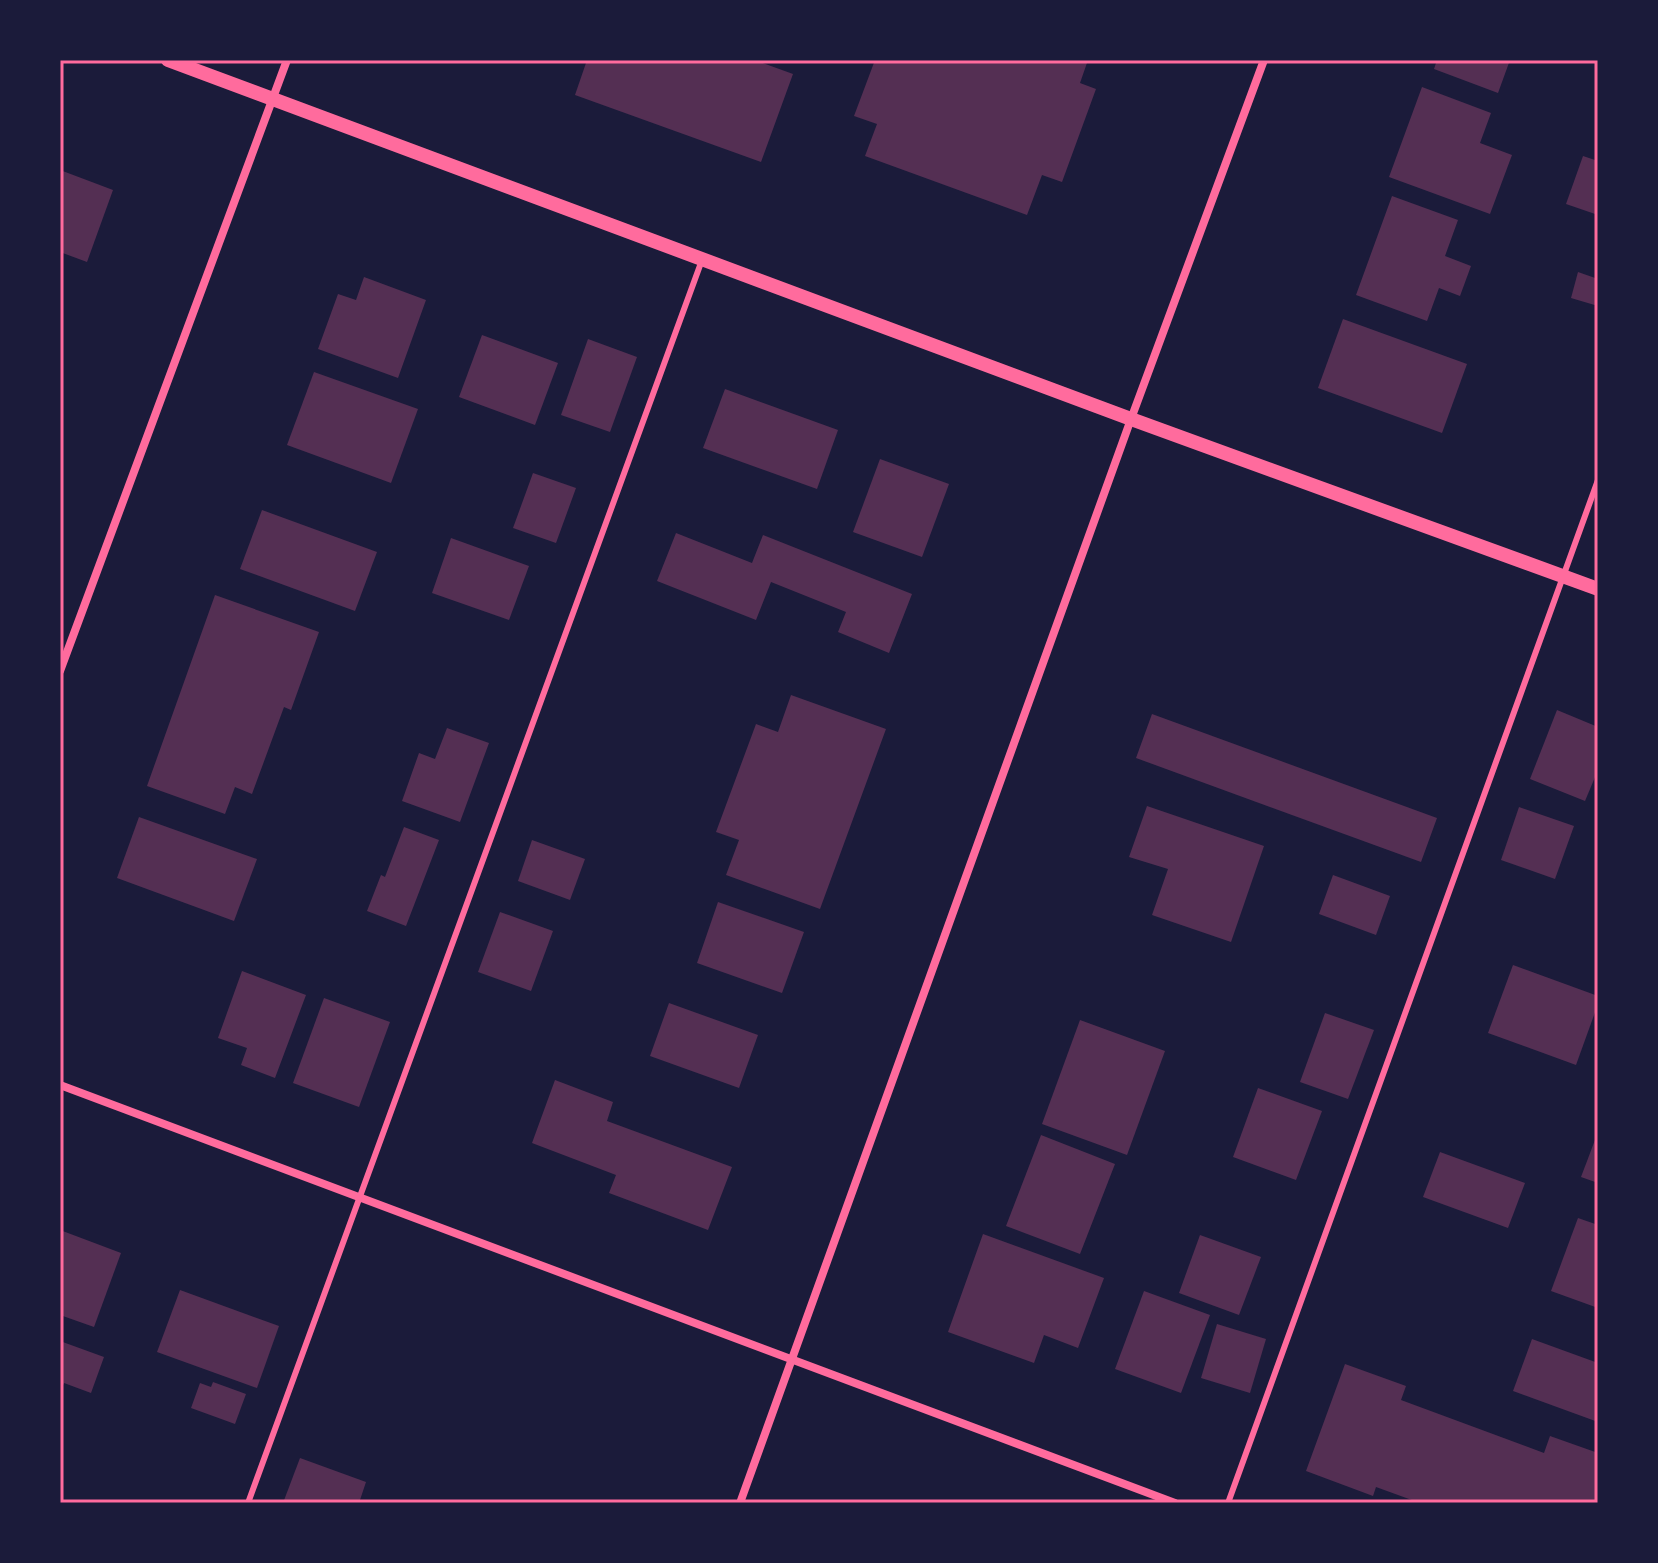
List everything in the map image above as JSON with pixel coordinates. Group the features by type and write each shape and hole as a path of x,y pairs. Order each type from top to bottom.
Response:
{"street":[{"path":"168,60 1131,419 1598,589"},
{"path":"60,671 287,60"},
{"path":"740,1503 1131,419 1264,60"},
{"path":"60,1085 1175,1503"}],"lane":[{"path":"248,1503 702,260"},
{"path":"1228,1503 1598,480"}],"building":[{"path":"587,60 754,60 793,74 761,162 575,95"},
{"path":"875,60 1088,60 1080,83 1096,89 1062,182 1042,175 1027,215 865,156 877,124 854,116"},
{"path":"1437,60 1510,60 1498,93 1434,69"},
{"path":"1422,87 1491,113 1480,143 1512,155 1490,214 1389,177"},
{"path":"1583,156 1598,161 1598,215 1566,204"},
{"path":"60,170 113,190 87,262 60,252"},
{"path":"1392,196 1458,220 1445,256 1471,266 1460,296 1439,288 1427,321 1356,295"},
{"path":"1578,272 1598,279 1598,306 1571,298"},
{"path":"364,277 426,300 398,378 318,349 338,294 356,300"},
{"path":"1343,319 1467,364 1442,433 1318,388"},
{"path":"482,335 558,363 535,425 459,397"},
{"path":"588,339 637,357 610,432 561,415"},
{"path":"314,372 418,409 391,483 287,445"},
{"path":"725,389 838,430 817,489 703,448"},
{"path":"880,459 949,484 922,557 853,532"},
{"path":"533,473 576,488 556,543 513,528"},
{"path":"262,510 377,552 355,611 240,569"},
{"path":"676,533 752,563 763,535 912,594 889,653 838,632 846,612 771,582 756,620 657,581"},
{"path":"451,538 529,566 509,620 432,593"},
{"path":"215,595 319,632 291,710 284,707 252,794 235,787 225,814 147,786"},
{"path":"791,695 886,729 820,909 726,875 739,840 716,832 756,724 778,732"},
{"path":"1557,710 1598,727 1598,770 1585,801 1530,779"},
{"path":"1152,714 1437,818 1421,862 1136,758"},
{"path":"447,728 489,743 460,822 402,801 419,753 435,759"},
{"path":"1147,806 1264,846 1231,942 1152,915 1168,869 1129,857"},
{"path":"1519,807 1574,826 1555,879 1501,860"},
{"path":"139,817 257,859 234,921 117,878"},
{"path":"404,827 439,840 406,926 367,911 381,875 385,877"},
{"path":"532,840 585,859 570,900 518,881"},
{"path":"1333,875 1390,896 1376,935 1319,914"},
{"path":"718,902 804,932 782,993 697,963"},
{"path":"500,912 553,931 531,991 478,972"},
{"path":"1513,965 1598,996 1598,1004 1576,1065 1488,1033"},
{"path":"242,971 306,995 275,1078 241,1065 247,1048 218,1038"},
{"path":"324,998 390,1022 359,1107 293,1083"},
{"path":"669,1003 758,1035 739,1088 650,1056"},
{"path":"1325,1013 1374,1030 1348,1099 1300,1082"},
{"path":"1080,1020 1165,1051 1127,1155 1042,1124"},
{"path":"555,1080 613,1102 607,1121 732,1167 708,1230 609,1193 616,1175 532,1143"},
{"path":"1258,1088 1322,1111 1296,1180 1233,1157"},
{"path":"1598,1132 1598,1183 1581,1177"},
{"path":"1041,1135 1115,1164 1080,1254 1006,1226"},
{"path":"1440,1152 1525,1183 1508,1228 1423,1197"},
{"path":"1578,1218 1598,1225 1598,1308 1551,1291"},
{"path":"60,1230 121,1253 94,1327 60,1315"},
{"path":"983,1234 1104,1278 1078,1348 1044,1335 1034,1363 948,1332"},
{"path":"1200,1235 1261,1257 1239,1315 1179,1293"},
{"path":"180,1290 279,1326 257,1388 157,1352"},
{"path":"1144,1291 1210,1315 1181,1393 1115,1369"},
{"path":"1217,1324 1266,1339 1250,1393 1201,1378"},
{"path":"1532,1339 1598,1363 1598,1422 1513,1391"},
{"path":"60,1341 104,1357 91,1393 64,1383 60,1392"},
{"path":"1345,1364 1406,1386 1401,1400 1544,1453 1550,1436 1598,1453 1598,1503 1420,1503 1376,1487 1373,1496 1306,1471"},
{"path":"213,1382 246,1394 235,1424 191,1408 200,1383 211,1387"},
{"path":"300,1458 366,1482 359,1503 283,1503"}]}
